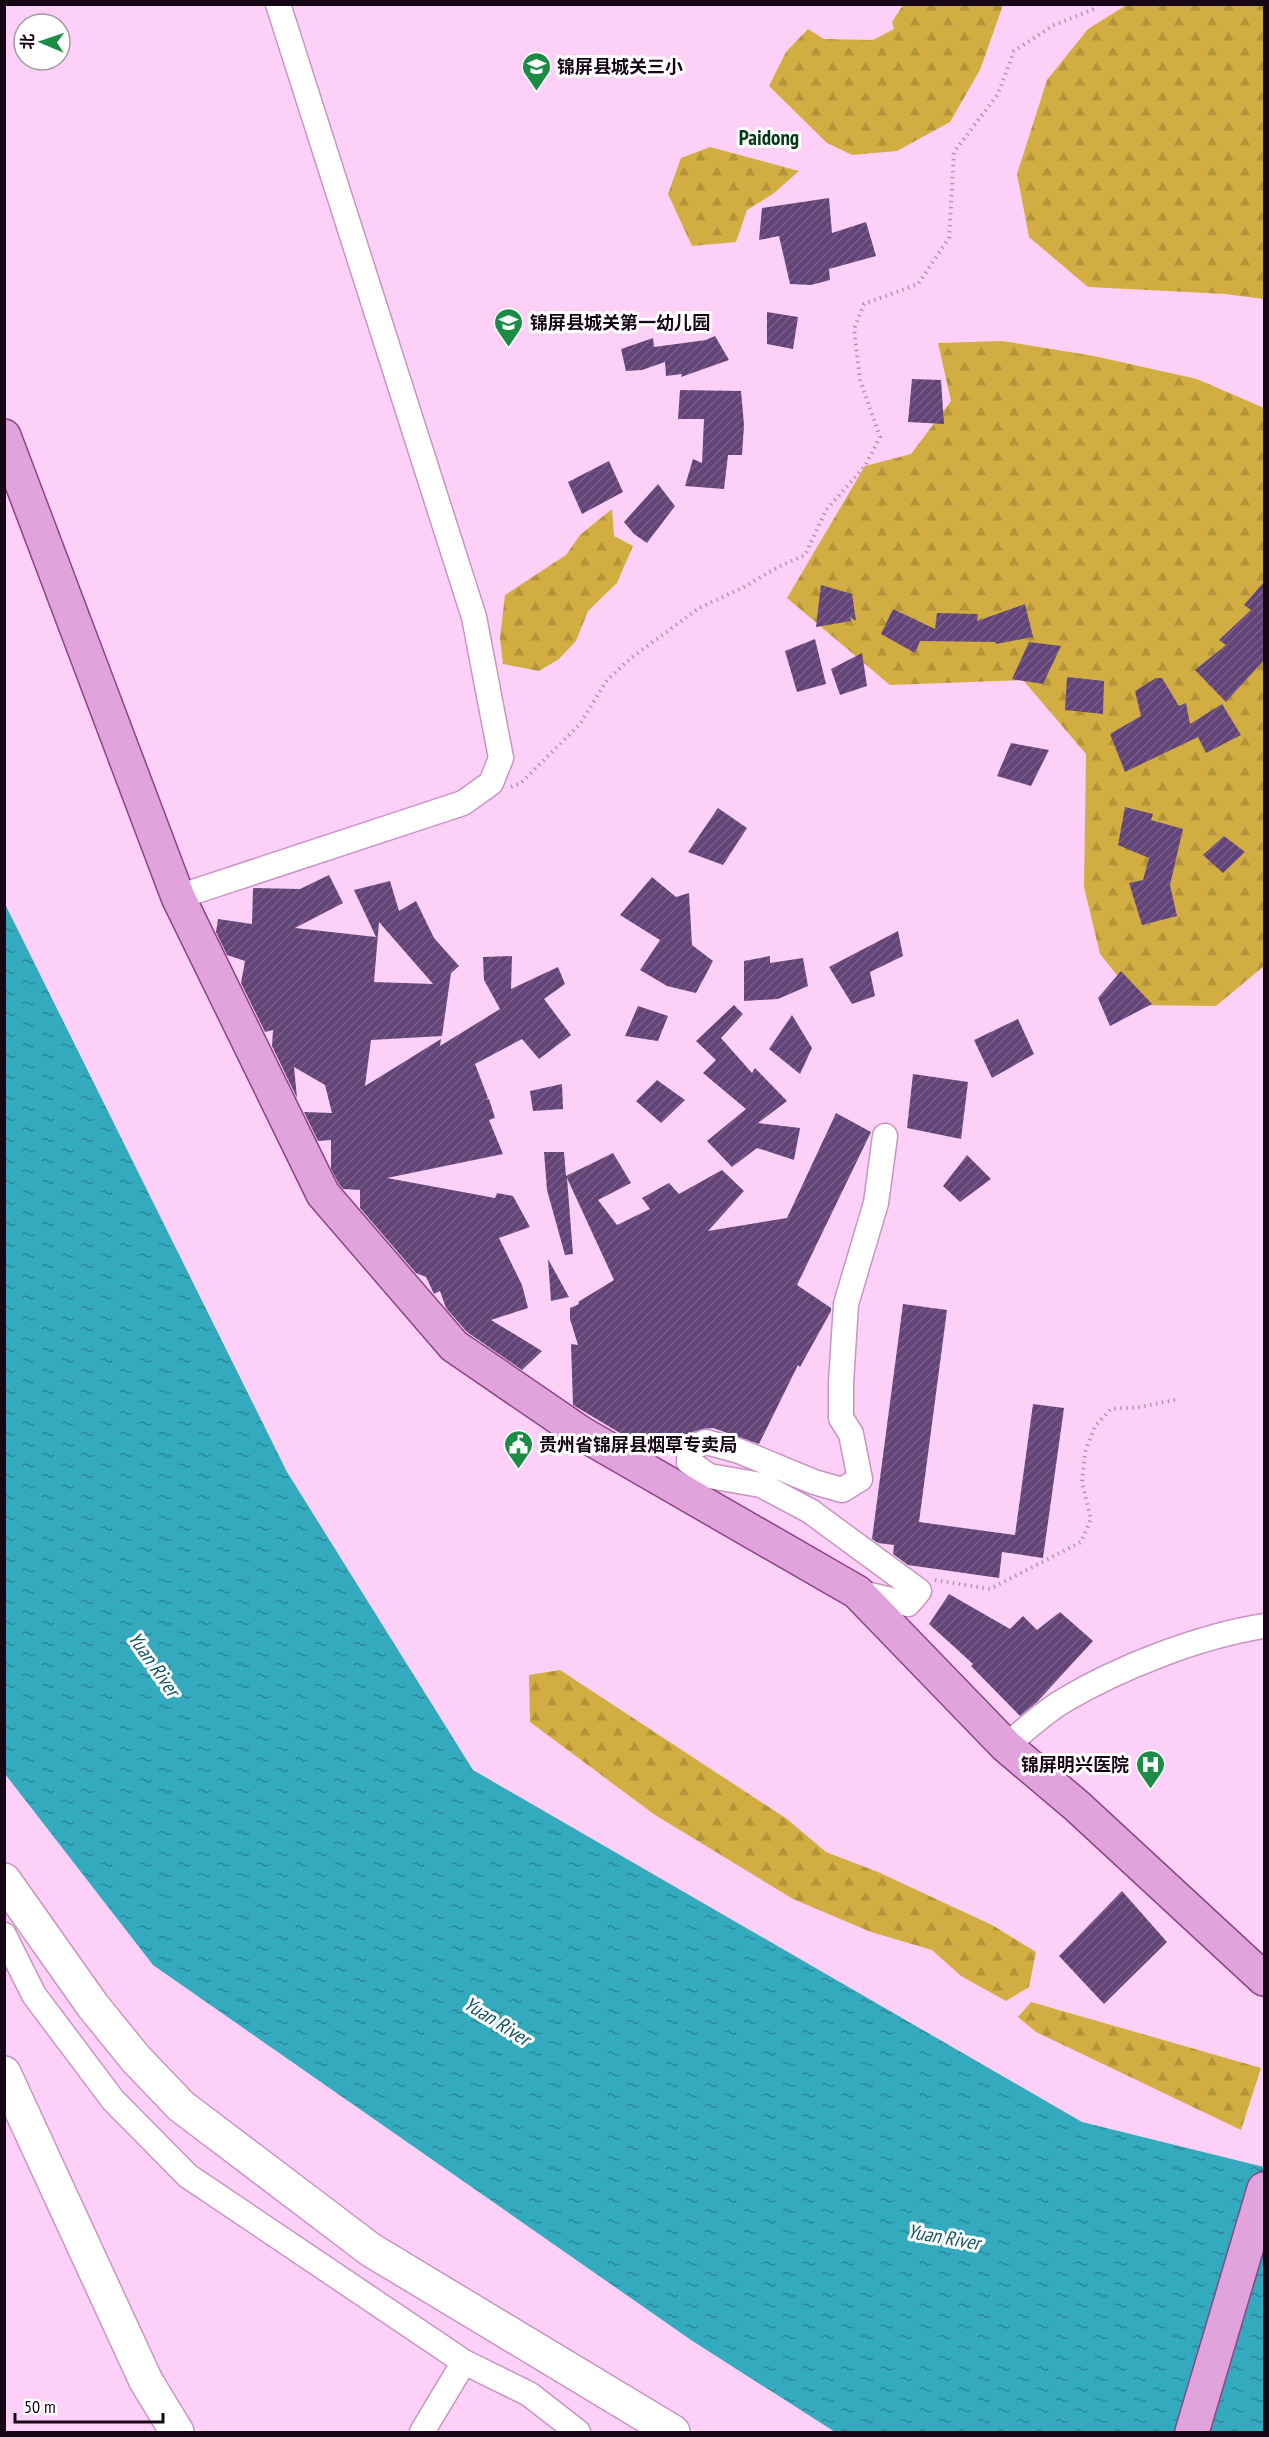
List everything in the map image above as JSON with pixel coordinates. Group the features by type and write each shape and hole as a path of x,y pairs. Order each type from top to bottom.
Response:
{"main road":[{"path":"4,436 178,897 323,1194 454,1346 580,1433 857,1592 1006,1746 1077,1806 1264,1979"},
{"path":"1192,2433 1264,2189"}],"street":[{"path":"178,897 463,803 491,783 501,758 474,618 278,4"},
{"path":"857,1592 908,1604 919,1591 810,1511 761,1485 709,1476 689,1462 690,1448 706,1442 739,1451 814,1482 842,1490 860,1479 851,1434 841,1418 846,1304 876,1203 885,1136"},
{"path":"1006,1746 1061,1702 1122,1669 1234,1631 1264,1626"},
{"path":"4,1880 93,2006 136,2059 181,2106 371,2250 673,2433"},
{"path":"4,1935 34,1995 113,2100 188,2176 464,2362 530,2394 552,2424 578,2433"},
{"path":"4,2073 146,2381 177,2433"},
{"path":"422,2433 464,2362"}],"path":[{"path":"501,792 521,783 580,724 607,680 631,658 699,608 805,555 826,510 865,466 880,437 860,380 854,329 864,304 918,284 949,238 954,152 998,94 1014,51 1054,25 1094,9 1097,4"},
{"path":"919,1591 924,1579 990,1588 1081,1542 1091,1519 1082,1482 1085,1452 1095,1426 1111,1409 1141,1407 1179,1399"}],"green space":[{"path":"1128,4 1264,5 1264,299 1225,294 1088,287 1029,237 1017,174 1047,80 1088,29"},
{"path":"903,5 1003,5 980,70 950,122 897,151 852,155 827,143 769,86 786,52 808,29 824,39 873,40 894,29 892,22"},
{"path":"710,147 799,171 773,194 747,210 736,242 692,246 668,194 681,158"},
{"path":"1002,341 1094,356 1197,379 1264,408 1264,966 1216,1006 1141,1005 1100,954 1084,887 1086,754 1023,680 890,685 787,598 865,466 911,454 951,401 938,343"},
{"path":"612,509 614,536 633,546 617,583 588,611 576,641 559,659 539,671 503,664 500,638 505,595 566,555 580,535"},
{"path":"560,1670 787,1819 826,1852 878,1872 992,1925 1036,1952 1029,1987 1006,2001 961,1976 932,1950 871,1932 793,1899 655,1815 530,1722 529,1675"},
{"path":"1031,2002 1261,2068 1241,2130 1036,2032 1018,2017"}],"water":[{"name":"Yuan River","path":"4,902 287,1472 473,1770 1082,2122 1264,2167 1264,2432 835,2432 691,2340 153,1965 5,1774"}],"building":[{"path":"829,198 832,233 866,222 876,256 829,269 830,280 811,285 790,284 779,236 759,240 762,208"},
{"path":"767,312 798,317 793,349 767,344"},
{"path":"715,336 729,360 681,377 682,374 666,376 665,362 642,370 626,371 621,349 653,338 654,347 706,340"},
{"path":"912,379 941,380 944,424 908,422"},
{"path":"680,390 741,391 744,425 742,455 728,455 724,489 685,486 693,459 702,463 704,419 678,419"},
{"path":"609,461 623,492 582,514 568,482"},
{"path":"658,484 675,506 647,543 634,534 624,522"},
{"path":"1264,582 1264,660 1226,702 1195,670 1226,645 1219,640 1251,610 1244,605"},
{"path":"821,585 852,594 856,621 850,617 851,621 816,627"},
{"path":"1025,604 1033,637 996,644 995,642 920,641 915,653 881,634 893,609 935,629 937,613 978,614 977,621"},
{"path":"815,639 826,684 797,692 785,651"},
{"path":"1029,642 1061,646 1043,684 1012,679"},
{"path":"862,653 867,686 840,695 831,669"},
{"path":"1067,677 1104,681 1103,714 1065,710"},
{"path":"1156,678 1162,678 1179,706 1186,703 1190,724 1222,704 1241,735 1206,753 1198,737 1125,772 1110,734 1141,716 1135,691"},
{"path":"1011,743 1049,750 1031,786 997,776"},
{"path":"1125,807 1153,814 1151,820 1183,829 1170,885 1177,916 1142,925 1129,883 1143,880 1149,858 1118,845"},
{"path":"718,808 747,828 723,865 688,852"},
{"path":"1224,836 1245,852 1223,873 1203,855"},
{"path":"329,875 343,903 295,928 376,937 354,890 390,881 399,911 416,901 434,938 459,966 451,973 442,1036 371,1040 365,1086 441,1039 440,1046 500,1009 484,980 483,957 512,956 511,989 558,967 565,984 544,999 571,1035 539,1059 522,1039 475,1064 488,1098 486,1100 489,1099 495,1118 489,1120 503,1154 387,1178 495,1198 497,1193 513,1196 530,1227 499,1238 522,1285 528,1308 491,1320 542,1351 522,1370 467,1332 446,1308 440,1291 434,1294 426,1277 416,1273 360,1208 360,1190 343,1189 339,1184 331,1169 331,1140 318,1141 304,1112 332,1113 325,1085 294,1067 297,1098 272,1046 273,1030 265,1032 241,983 245,961 227,955 216,932 218,919 252,924 253,888 300,889","holes":["379,922 433,984 374,982"]},
{"path":"652,877 676,897 689,893 692,945 713,961 696,993 667,986 640,970 660,940 620,915"},
{"path":"898,931 903,956 870,972 875,996 852,1004 829,967"},
{"path":"770,956 770,963 803,958 808,986 778,999 744,1001 744,961"},
{"path":"1121,971 1152,1004 1110,1026 1098,998"},
{"path":"734,1005 743,1014 721,1038 752,1073 755,1068 787,1101 758,1123 800,1128 794,1160 757,1148 732,1167 707,1141 746,1109 703,1073 716,1060 696,1041"},
{"path":"638,1006 668,1016 658,1041 625,1036"},
{"path":"792,1015 812,1048 800,1074 769,1049"},
{"path":"1018,1019 1034,1054 992,1078 974,1040"},
{"path":"913,1074 968,1082 961,1139 907,1128"},
{"path":"657,1080 685,1100 661,1123 636,1101"},
{"path":"562,1084 563,1109 533,1111 530,1091"},
{"path":"836,1113 871,1132 797,1285 831,1308 831,1311 800,1367 798,1365 759,1444 713,1428 702,1429 662,1443 663,1450 655,1454 573,1405 571,1344 578,1345 570,1319 570,1308 614,1280 567,1178 573,1254 565,1255 547,1190 544,1152 564,1152 566,1176 613,1153 631,1183 598,1200 617,1225 650,1209 642,1198 669,1183 679,1194 722,1170 744,1191 708,1231 787,1218"},
{"path":"967,1155 991,1179 960,1202 943,1186"},
{"path":"548,1259 569,1297 551,1301"},
{"path":"903,1304 947,1310 919,1522 1015,1535 1033,1404 1064,1408 1043,1558 1002,1552 999,1578 908,1565 893,1554 894,1545 878,1543 872,1539"},
{"path":"949,1594 1010,1629 1023,1616 1037,1630 1060,1612 1093,1641 1037,1702 1020,1716 971,1666 973,1664 929,1624"},
{"path":"1122,1891 1167,1942 1104,2004 1059,1956"}],"place":[{"name":"锦屏县城关三小","path":"536,92"},
{"name":"锦屏县城关第一幼儿园","path":"509,348"},
{"name":"贵州省锦屏县烟草专卖局","path":"518,1470"},
{"name":"锦屏明兴医院","path":"1150,1790"}],"district":[{"name":"Paidong","path":"769,137"}]}
